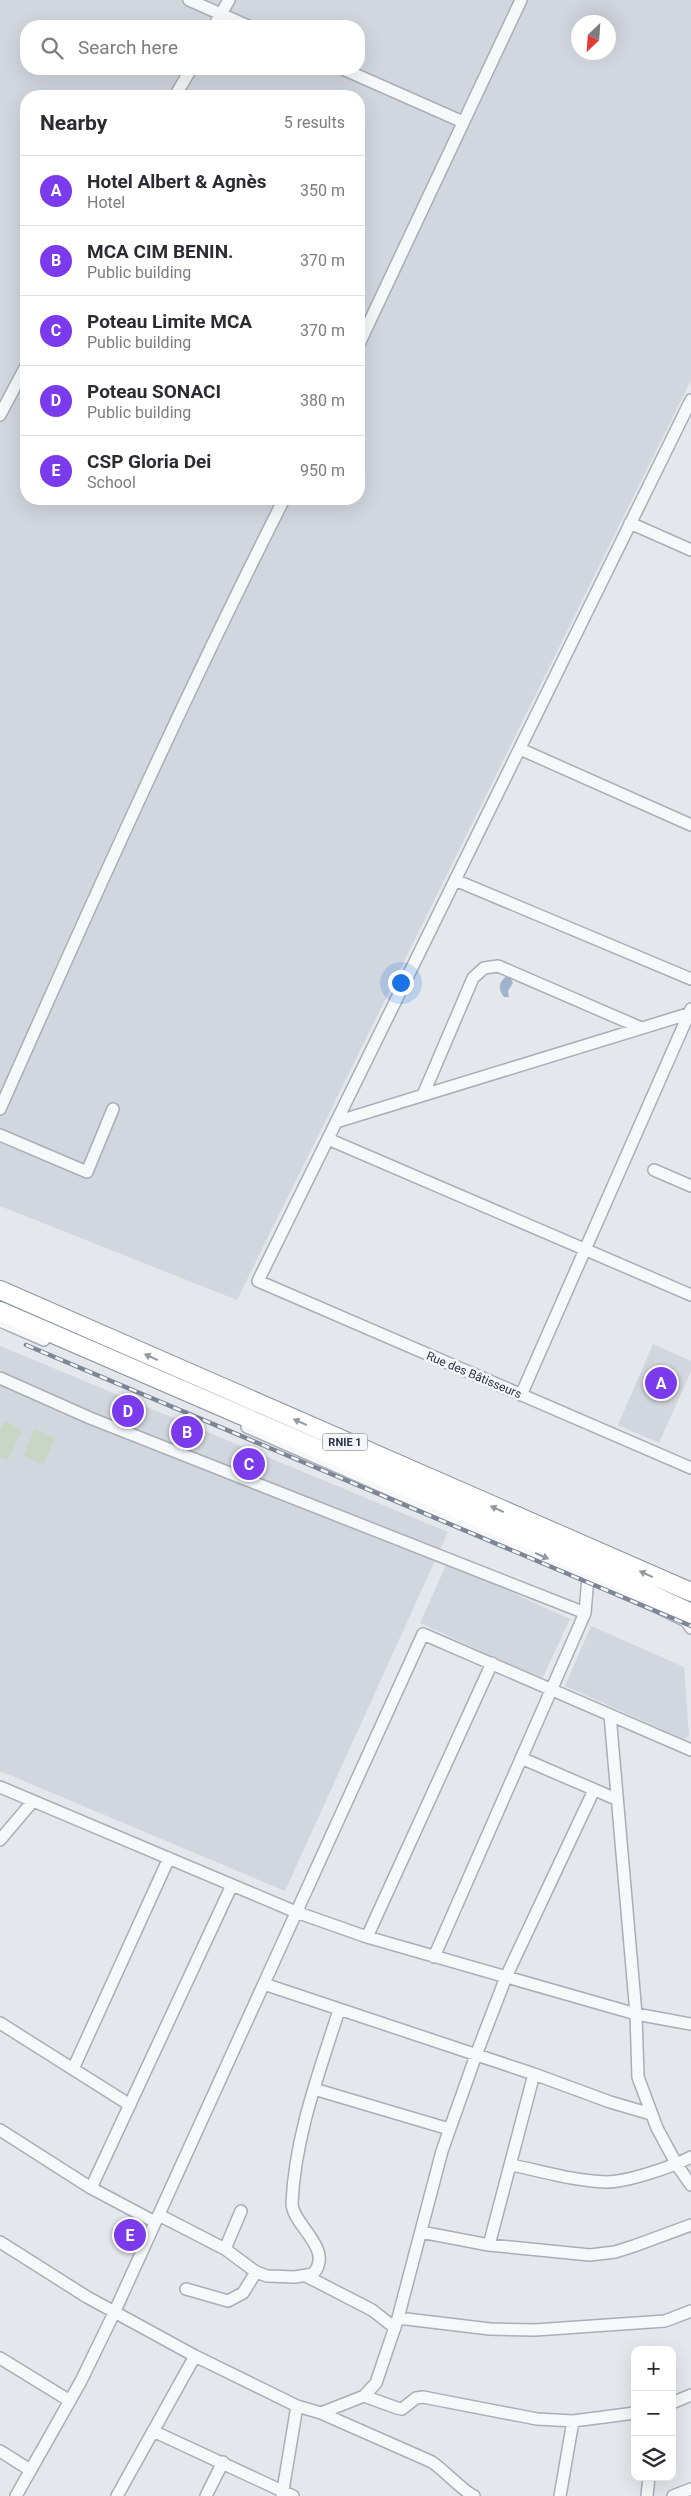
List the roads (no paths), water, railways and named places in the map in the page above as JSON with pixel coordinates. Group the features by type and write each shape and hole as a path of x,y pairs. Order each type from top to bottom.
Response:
{"highway":[{"name":"RNIE 1","path":"0,1290 691,1592"},
{"name":"RNIE 1","path":"0,1311 603,1572 691,1613"}],"street":[{"path":"189,0 234,20"},
{"path":"218,20 229,0"},
{"path":"365,331 521,0"},
{"path":"179,90 187,75"},
{"path":"357,75 463,122"},
{"path":"0,415 20,377"},
{"path":"691,400 328,1139 691,1295"},
{"path":"0,1109 168,736 218,629 281,505"},
{"path":"630,523 691,550"},
{"path":"520,748 691,825"},
{"path":"455,880 691,979"},
{"path":"423,1094 473,978 484,968 498,966 638,1028"},
{"path":"336,1122 690,1012"},
{"path":"522,1395 690,1012"},
{"path":"0,1135 86,1172 113,1109"},
{"name":"Rue des Bâtisseurs","path":"328,1139 258,1281 691,1468"},
{"path":"654,1170 691,1186"},
{"path":"0,1321 588,1577 686,1621 691,1628"},
{"path":"0,1378 99,1422 584,1613"},
{"path":"434,1958 584,1613 588,1577"},
{"path":"16,2496 70,2400 114,2313 423,1634 691,1750"},
{"path":"367,1937 492,1664"},
{"path":"610,1715 636,2014 638,2077 651,2114 677,2164 691,2185"},
{"path":"521,1758 616,1799"},
{"path":"0,1787 296,1912 367,1937 434,1958 636,2014 691,2024"},
{"path":"320,2413 364,2396 376,2383 397,2323 449,2129 476,2055 506,1977 594,1790"},
{"path":"0,1840 33,1801"},
{"path":"72,2069 169,1858"},
{"path":"91,2188 232,1885"},
{"path":"264,1984 534,2074 610,2102 651,2114"},
{"path":"308,2277 318,2269 318,2251 292,2205 303,2128 338,2010"},
{"path":"0,2024 130,2105"},
{"path":"489,2245 534,2074"},
{"path":"314,2090 449,2129"},
{"path":"0,2130 91,2188 225,2250 256,2272 267,2276 308,2277 397,2323 536,2330 665,2321 691,2311"},
{"path":"510,2165 592,2181 609,2182 677,2164 691,2157"},
{"path":"225,2250 241,2210"},
{"path":"421,2232 489,2245 590,2255 615,2252 691,2225"},
{"path":"0,2242 114,2313 195,2356 297,2406 320,2413 432,2462 445,2471 471,2495"},
{"path":"186,2289 228,2301 243,2293 256,2272"},
{"path":"117,2496 195,2356"},
{"path":"0,2358 70,2400"},
{"path":"364,2396 397,2408 402,2408 416,2398 423,2397 510,2415 573,2421 631,2414"},
{"path":"676,2402 691,2396"},
{"path":"153,2431 223,2462 286,2495 297,2406"},
{"path":"560,2496 573,2421"},
{"path":"0,2451 30,2470"},
{"path":"206,2496 223,2462"},
{"path":"648,2496 649,2481"},
{"path":"673,2496 691,2489"}],"water":[{"path":"509,975 513,983 508,991 509,997 504,997 500,991 500,985 503,979"}],"railway":[{"path":"26,1345 691,1626"}],"place":[{"name":"Hotel Albert & Agnès","path":"661,1383"},
{"name":"Poteau SONACI","path":"128,1411"},
{"name":"MCA CIM BENIN.","path":"187,1432"},
{"name":"Poteau Limite MCA","path":"249,1464"},
{"name":"CSP Gloria Dei","path":"130,2235"}]}
